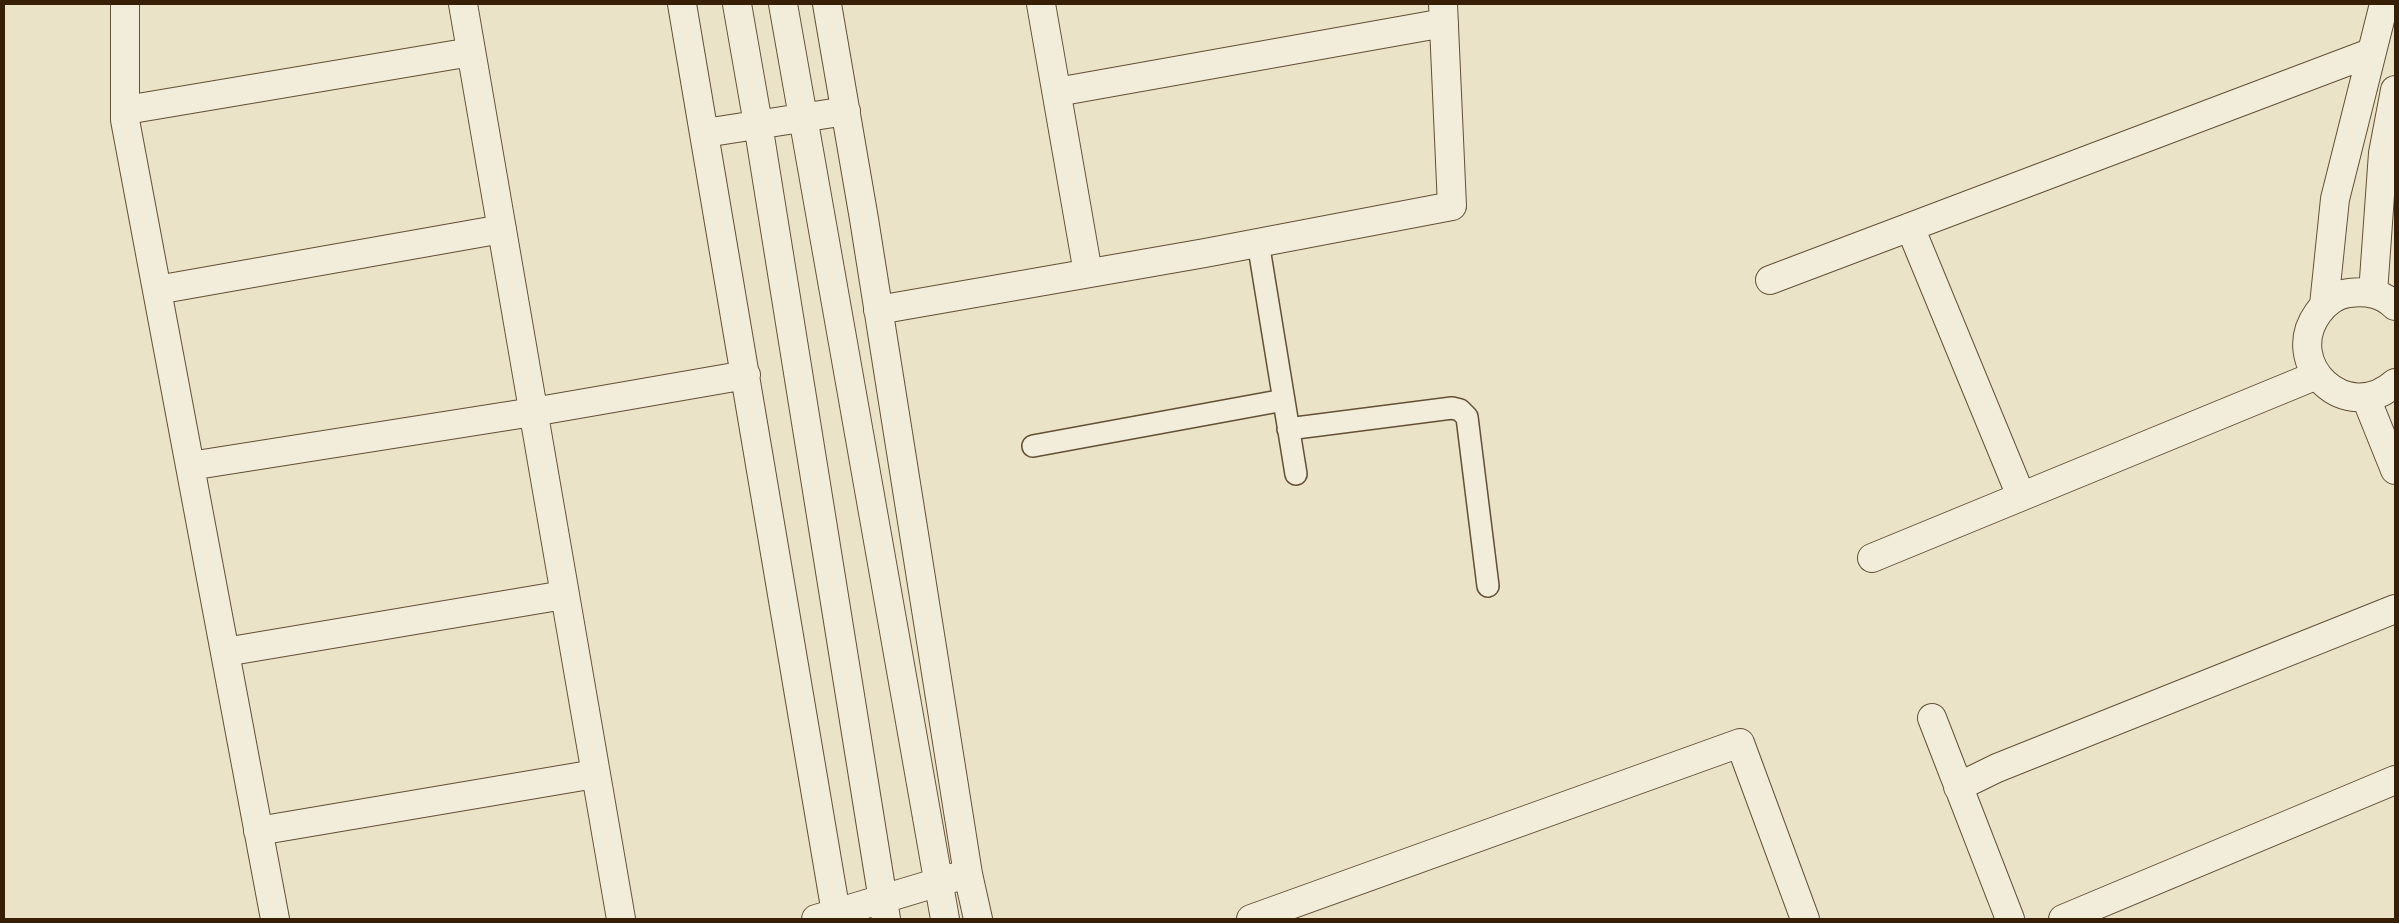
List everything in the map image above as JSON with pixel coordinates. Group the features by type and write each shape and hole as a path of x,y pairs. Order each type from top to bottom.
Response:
{"street":[{"path":"125,4 125,120 274,919"},
{"path":"463,4 621,919"},
{"path":"682,4 746,375 830,917 885,912 941,900 968,874"},
{"path":"737,4 885,912"},
{"path":"783,4 941,900"},
{"path":"827,4 968,874 978,919"},
{"path":"1042,4 1088,273"},
{"path":"2324,304 2335,199 2370,53 2384,4"},
{"path":"878,310 1452,206 1444,13 1057,92"},
{"path":"126,110 471,52"},
{"path":"1770,280 2370,53"},
{"path":"2394,388 2366,398 2343,396 2324,384 2317,375 2311,366 2306,345 2311,322 2324,304 2344,293 2366,291 2384,300 2383,153 2395,90"},
{"path":"704,133 846,112"},
{"path":"1910,227 2021,496"},
{"path":"157,290 502,229"},
{"path":"190,466 533,412 746,375"},
{"path":"1872,558 2317,375"},
{"path":"2366,398 2395,470"},
{"path":"225,652 564,595"},
{"path":"1958,787 1997,768 2395,609"},
{"path":"1932,718 2010,919"},
{"path":"1250,919 1740,743 1801,918"},
{"path":"258,831 595,774"},
{"path":"2063,919 2395,780"}],"lane":[{"path":"1258,242 1296,474"},
{"path":"1033,446 1284,400"},
{"path":"1288,429 1452,408 1460,410 1467,417 1488,586"}]}
